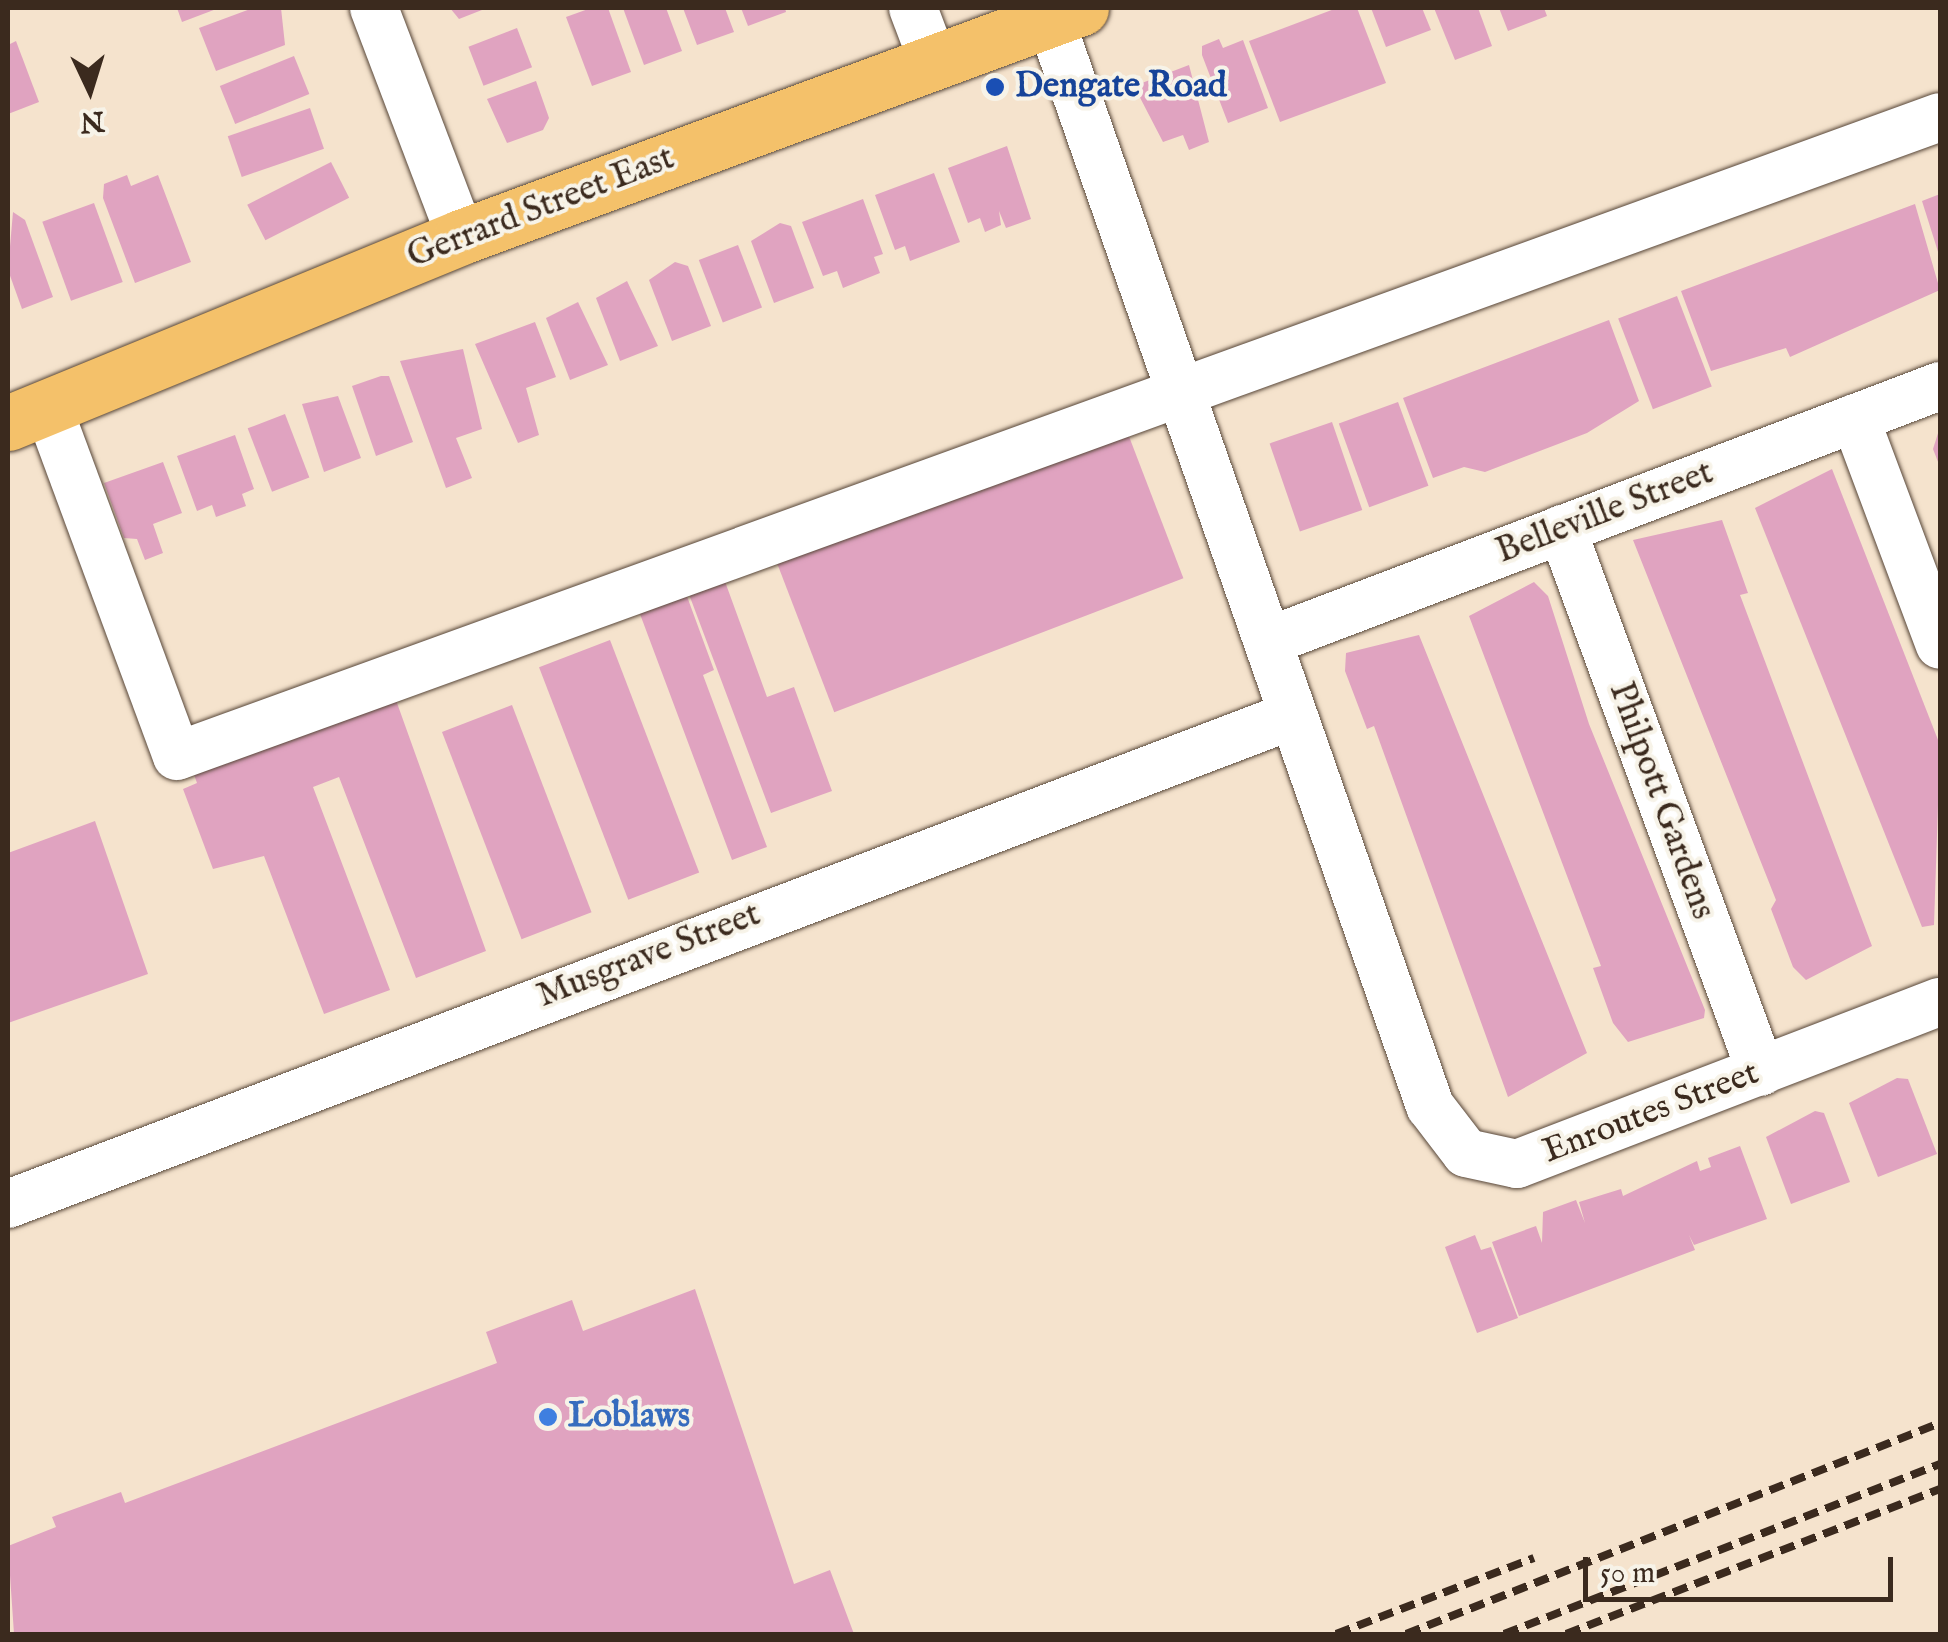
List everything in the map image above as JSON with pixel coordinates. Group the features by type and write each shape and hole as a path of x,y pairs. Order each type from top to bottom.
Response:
{"main road":[{"name":"Gerrard Street East","path":"27,414 461,237 1065,14"}],"street":[{"path":"374,8 461,237"},
{"path":"913,8 933,60"},
{"path":"1065,14 1179,396 1293,715"},
{"path":"27,414 177,756 1940,117"},
{"name":"Belleville Street","path":"1269,641 1940,386"},
{"path":"1855,418 1940,645"},
{"name":"Philpott Gardens","path":"1562,530 1761,1072"},
{"name":"Enroutes Street","path":"1293,715 1430,1106 1466,1154 1517,1164 1940,1002"},
{"name":"Musgrave Street","path":"8,1204 1293,715"}],"building":[{"path":"177,8 219,8 182,22"},
{"path":"253,8 281,8 285,45 216,71 199,28"},
{"path":"450,8 487,8 459,19"},
{"path":"591,8 608,8 631,72 592,86 566,17"},
{"path":"623,8 666,8 682,51 644,65"},
{"path":"683,8 725,8 734,32 697,45"},
{"path":"741,8 785,8 786,12 748,26"},
{"path":"1337,8 1357,8 1386,83 1280,122 1249,41"},
{"path":"1371,8 1422,8 1431,30 1386,47"},
{"path":"1434,8 1478,8 1492,46 1455,60"},
{"path":"1499,8 1544,8 1547,16 1508,31"},
{"path":"517,28 532,67 484,86 468,47"},
{"path":"1219,39 1223,48 1243,40 1268,108 1228,123 1202,55 1202,46"},
{"path":"16,41 39,102 8,114 8,45"},
{"path":"294,56 309,94 235,124 220,86"},
{"path":"1189,65 1209,142 1189,150 1183,135 1163,142 1134,86"},
{"path":"536,81 549,118 543,130 507,143 487,99"},
{"path":"310,108 324,149 242,177 228,136"},
{"path":"1007,146 1031,219 1006,228 999,211 1001,225 985,232 980,218 968,223 948,168"},
{"path":"331,162 349,198 265,240 247,205"},
{"path":"934,173 960,242 910,261 905,246 895,250 875,195"},
{"path":"127,175 131,186 158,175 191,262 135,283 103,198 104,184"},
{"path":"1940,194 1940,258 1922,201"},
{"path":"863,199 883,254 874,257 880,273 843,288 837,271 823,276 802,222"},
{"path":"94,203 123,282 71,301 42,222"},
{"path":"1915,204 1940,290 1790,357 1786,348 1711,371 1681,291"},
{"path":"13,212 25,220 53,297 22,309 8,270"},
{"path":"780,223 791,226 814,288 774,303 751,241"},
{"path":"738,245 762,308 723,323 699,260"},
{"path":"675,262 688,266 711,326 672,341 649,280"},
{"path":"627,281 658,346 620,361 596,298"},
{"path":"1677,296 1712,387 1653,409 1618,319"},
{"path":"578,302 608,365 570,380 546,318"},
{"path":"1609,320 1639,401 1587,433 1485,472 1464,467 1433,478 1403,398"},
{"path":"535,322 556,377 526,388 539,435 518,443 475,344"},
{"path":"463,349 482,429 456,438 472,478 446,488 400,361"},
{"path":"389,376 413,442 376,456 352,386"},
{"path":"338,396 361,458 324,472 302,404"},
{"path":"1398,402 1428,486 1369,507 1339,424"},
{"path":"285,414 309,477 272,492 248,428"},
{"path":"1332,422 1362,510 1300,531 1270,443"},
{"path":"1125,426 1183,578 834,712 776,560"},
{"path":"1940,427 1940,467 1933,449"},
{"path":"235,435 254,489 242,494 246,506 216,517 212,505 197,511 177,456"},
{"path":"163,462 182,513 153,524 163,553 145,560 137,539 124,538 104,483"},
{"path":"1832,469 1940,745 1934,925 1922,927 1755,508"},
{"path":"1722,520 1748,593 1740,595 1872,946 1806,980 1793,967 1771,909 1776,900 1633,540"},
{"path":"723,576 767,697 794,687 832,791 771,813 687,589"},
{"path":"681,580 714,670 703,675 767,847 732,860 634,598"},
{"path":"1534,582 1548,596 1589,724 1705,1010 1704,1018 1628,1042 1613,1023 1593,968 1601,966 1469,616"},
{"path":"1419,635 1587,1053 1508,1097 1374,726 1367,729 1345,671 1346,653"},
{"path":"610,640 699,872 628,900 539,667"},
{"path":"392,689 486,951 416,978 339,777 313,787 390,990 324,1014 264,856 213,869 183,789 197,783 191,766"},
{"path":"512,705 592,912 522,939 442,732"},
{"path":"95,821 148,974 8,1023 8,853"},
{"path":"1897,1078 1908,1079 1937,1154 1878,1177 1849,1103"},
{"path":"1815,1111 1824,1113 1850,1182 1791,1204 1766,1137"},
{"path":"1740,1146 1767,1219 1694,1245 1689,1235 1695,1250 1519,1316 1492,1242 1536,1226 1542,1243 1543,1212 1576,1200 1585,1223 1579,1202 1621,1189 1623,1196 1697,1161 1700,1171 1711,1167 1708,1158"},
{"path":"1475,1235 1481,1250 1491,1247 1518,1318 1477,1333 1445,1247"},
{"name":"Loblaws","path":"695,1289 794,1584 830,1570 854,1634 14,1634 8,1546 56,1527 52,1517 121,1492 125,1503 497,1363 486,1332 572,1300 583,1331"}],"railway":[{"path":"1406,1634 1940,1423"},
{"path":"1504,1634 1940,1464"},
{"path":"1566,1634 1940,1489"},
{"path":"1336,1634 1534,1558"}],"place":[{"name":"Dengate Road","path":"995,87"},
{"name":"Loblaws","path":"548,1417"}]}
